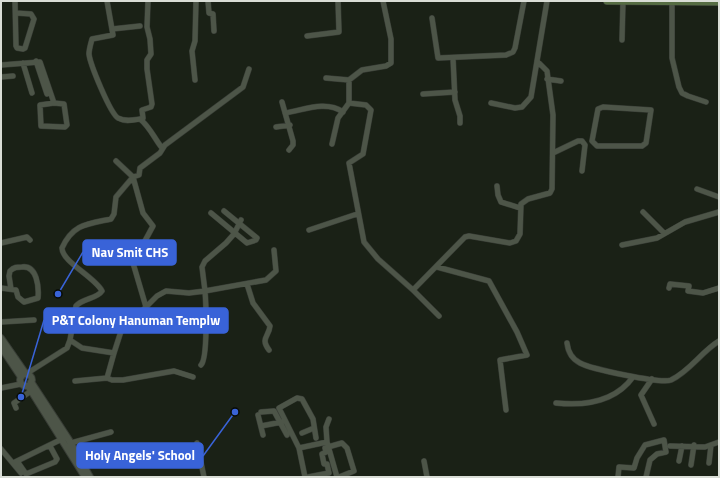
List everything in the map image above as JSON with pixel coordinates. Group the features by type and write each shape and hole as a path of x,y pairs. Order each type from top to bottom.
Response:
{"main road":[{"path":"607,1 719,2"}],"street":[{"path":"15,1 16,46 17,48 24,49 34,19 32,14 16,13"},
{"path":"107,1 112,36 92,39 89,56 106,100 115,115 120,119 127,121 143,118 142,110 151,107 152,104 147,69 147,60 151,54 150,39 146,27 148,1"},
{"path":"195,80 192,51 195,41 196,1"},
{"path":"208,1 209,13 213,14 214,31"},
{"path":"307,36 339,32 338,1"},
{"path":"326,78 349,80 362,70 386,66 390,63 391,39 383,1"},
{"path":"432,18 437,56 453,58 506,55 513,52 515,48 524,1"},
{"path":"491,103 515,108 522,107 531,97 547,1"},
{"path":"622,40 623,1"},
{"path":"672,2 672,58 679,88 682,93 706,102"},
{"path":"112,29 140,26"},
{"path":"453,58 455,92 460,123"},
{"path":"36,61 47,94"},
{"path":"1,66 36,61 42,64 54,103"},
{"path":"413,290 465,237 469,236 510,242 516,241 520,234 520,208 523,202 528,199 550,193 552,189 553,114 547,71 537,61"},
{"path":"23,62 32,93"},
{"path":"21,384 24,375 67,348 70,340 76,306 80,302 98,295 102,291 86,274 65,256 62,248 66,238 79,227 110,219 114,214 116,197 134,177 139,175 140,168 160,153 162,148 243,87 249,69"},
{"path":"1,77 13,76"},
{"path":"548,79 561,81"},
{"path":"332,144 338,118 349,103 349,80"},
{"path":"423,94 455,92"},
{"path":"282,102 293,141 293,145 289,150"},
{"path":"54,103 64,104 68,125 65,127 41,126 40,105 54,103"},
{"path":"349,103 366,105 371,110 363,154 348,163 357,214 364,242 368,249 439,316"},
{"path":"285,113 322,106 334,106 343,112"},
{"path":"623,107 651,110 646,143 642,146 597,146 592,141 592,135 598,108 623,107"},
{"path":"140,119 149,128 154,138 162,148"},
{"path":"276,127 290,126"},
{"path":"553,153 578,141 582,141 585,145 582,171"},
{"path":"116,161 134,177 143,213 153,226 133,263 146,307"},
{"path":"497,186 498,195 501,202 520,208"},
{"path":"697,189 719,197"},
{"path":"211,213 247,243 253,242 257,239 240,222 224,211"},
{"path":"643,212 664,233"},
{"path":"622,245 657,238 685,222 719,212"},
{"path":"309,230 357,214"},
{"path":"201,365 204,357 205,291 202,267 205,261 226,244 240,222"},
{"path":"1,243 27,237 30,240"},
{"path":"107,378 124,322 137,316 157,296 166,291 189,293 266,280 276,271 274,250"},
{"path":"1,288 16,290 21,301 38,298 36,276 32,270 26,266 14,268 10,271 9,276 11,289"},
{"path":"437,267 489,281 517,332 527,355 500,360 506,410"},
{"path":"247,284 253,303 270,326 265,342 269,350"},
{"path":"669,288 670,284 689,286 688,291 703,293 719,288"},
{"path":"137,316 146,321 151,328 182,328 184,326 183,313 179,312"},
{"path":"1,322 34,320"},
{"path":"1,338 24,375"},
{"path":"70,340 82,348 114,353"},
{"path":"567,343 571,355 579,363 633,377 669,381 684,372 708,348 719,341"},
{"path":"1,347 24,375 30,376 30,386 90,477"},
{"path":"75,381 107,378 112,380 123,380 174,371 193,377"},
{"path":"556,403 576,404 606,398 617,394 633,377"},
{"path":"652,379 641,395 654,424"},
{"path":"1,388 21,384 30,386 67,441 85,477"},
{"path":"16,408 14,403 30,386"},
{"path":"287,435 278,408 297,398 300,398 313,419 316,438"},
{"path":"263,435 260,413 273,410 299,450 307,477 329,473 327,464 324,464 322,454 326,452 325,447 323,446 299,450"},
{"path":"299,450 327,444 342,443 347,448 354,471 338,477 327,444 326,427 329,419"},
{"path":"261,426 282,422"},
{"path":"302,433 314,428"},
{"path":"15,462 50,446 111,432"},
{"path":"618,477 619,467 634,468 636,458 645,445 664,440 666,452 657,454 650,460 646,477"},
{"path":"670,446 694,445 705,447 719,442"},
{"path":"197,443 204,477"},
{"path":"691,465 694,445"},
{"path":"709,463 710,445"},
{"path":"1,449 26,474 55,462 57,459 50,446"},
{"path":"679,461 682,446"},
{"path":"424,461 427,477"},
{"path":"15,462 24,477"}],"place":[{"name":"Nav Smit CHS","path":"58,294"},
{"name":"P&T Colony Hanuman Templw","path":"21,397"},
{"name":"Holy Angels' School","path":"235,412"}]}
